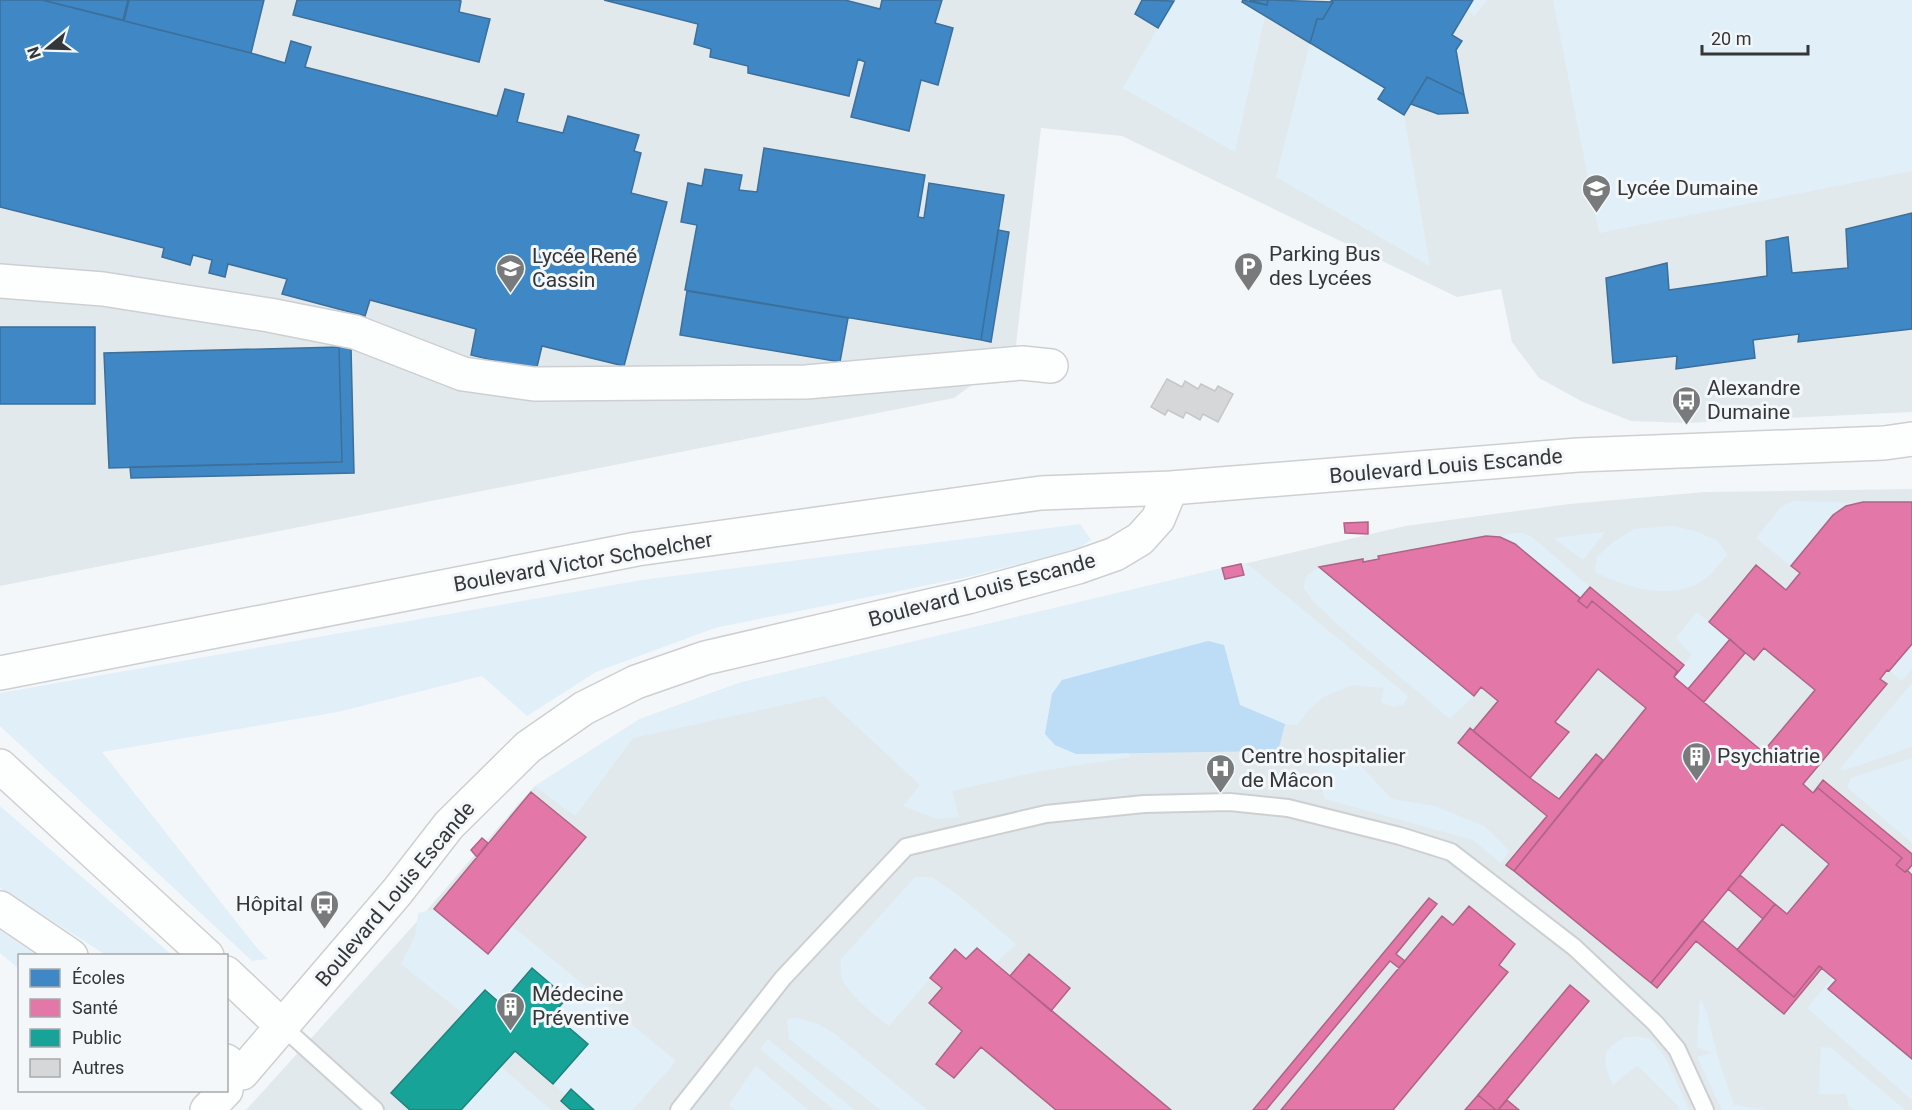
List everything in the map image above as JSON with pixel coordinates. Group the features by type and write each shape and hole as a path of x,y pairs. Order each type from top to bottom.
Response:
{"street":[{"path":"0,280 103,289 269,315 355,332 463,374 534,384 806,382 1022,363 1051,366"},
{"name":"Boulevard Louis Escande","path":"230,1079 282,1026 397,892 449,825 528,747 584,708 636,682 705,658 968,597 1078,567 1115,554 1140,539 1158,519 1171,488 1578,455 1903,444"},
{"name":"Boulevard Victor Schoelcher","path":"0,673 637,549 1041,493 1171,488"},
{"path":"0,766 205,954"},
{"path":"0,908 68,954"},
{"path":"228,975 282,1026"},
{"name":"Boulevard Louis Escande","path":"207,1110 220,1092"}],"lane":[{"path":"679,1110 783,978 906,847 1046,814 1144,804 1230,802 1288,808 1400,836 1451,852 1574,947 1655,1023 1677,1048 1706,1110"},
{"path":"282,1026 375,1110"}],"shaded area":[{"name":"Lycée René Cassin","path":"0,0 1912,0 1912,412 1688,423 1631,421 1583,402 1539,378 1512,342 1501,289 1457,297 1122,136 1041,128 1015,354 954,398 0,586"},
{"path":"1174,0 1239,0 1265,16 1235,152 1123,88"},
{"path":"1473,0 1487,0 1474,16 1468,9"},
{"path":"1553,0 1912,0 1912,171 1599,233"},
{"path":"1310,43 1385,88 1379,99 1404,115 1430,266 1276,177"},
{"name":"Centre hospitalier de Mâcon","path":"1912,489 1912,1110 246,1110 422,916 535,786 640,719 739,683 1405,526 1569,504 1705,492"},
{"path":"1793,501 1856,503 1837,512 1828,520 1791,566 1756,538 1781,507"},
{"path":"1080,524 1091,540 1075,550 963,578 715,628 596,672 527,716 482,676 338,712 102,752 268,959 252,961 0,726 0,693 642,580"},
{"path":"1673,526 1695,531 1718,541 1727,555 1712,573 1699,583 1670,591 1655,590 1623,584 1595,572 1597,557 1612,543 1634,529"},
{"path":"1605,532 1583,560 1554,538"},
{"path":"1511,533 1523,533 1532,537 1590,587 1580,598 1515,544 1500,537"},
{"path":"1246,563 1408,696 1403,705 1394,707 1381,703 1384,688 1352,685 1323,697 1297,725 1285,724 1240,705 1224,645 1052,694 1045,734 1054,743 1083,754 1127,753 1131,757 1040,771 952,791 959,817 937,819 903,806 920,785 824,696 633,738 575,816 535,786 640,719 739,683 1222,568 1225,579 1243,575 1241,564"},
{"path":"1319,567 1474,696 1450,719 1337,624 1312,600 1304,588 1306,576"},
{"path":"1697,612 1730,639 1688,689 1674,677 1692,655 1676,638"},
{"path":"1912,645 1912,669 1902,681 1890,671"},
{"path":"1912,683 1912,747 1845,770 1840,769"},
{"path":"1340,753 1354,759 1392,799 1434,806 1484,826 1509,851 1501,863 1473,840 1325,799 1319,771 1324,760"},
{"path":"1912,758 1912,843 1847,787 1851,778"},
{"path":"0,806 171,954 104,954 0,888"},
{"path":"915,877 932,877 963,899 1016,944 995,964 977,948 966,959 955,949 889,1026 850,991 841,976 841,959"},
{"path":"434,909 488,954 512,926 676,1061 633,1110 583,1110 553,1084 587,1043 553,1014 567,998 532,968 501,1004 485,990 464,1014 401,964 415,936 418,913"},
{"path":"0,930 36,954 18,954 18,968 0,953"},
{"path":"1833,977 1846,988 1839,998 1912,1059 1912,1100 1807,1008"},
{"path":"1700,998 1734,1105 1765,1110 1722,1110 1697,1057 1712,1053 1697,1047"},
{"path":"797,1018 818,1024 836,1035 927,1110 881,1110 789,1039 787,1019"},
{"path":"1625,1037 1647,1038 1658,1047 1689,1110 1677,1110 1679,1107 1637,1065 1613,1085 1605,1063 1607,1052"},
{"path":"768,1039 854,1110 834,1110 760,1049"},
{"path":"1821,1047 1831,1048 1905,1110 1855,1110 1849,1107 1846,1094 1819,1094"},
{"path":"756,1065 808,1110 735,1110 729,1105"},
{"path":"501,1067 551,1110 461,1110"}],"water":[{"path":"1208,641 1224,645 1240,705 1285,724 1278,751 1076,754 1055,745 1045,734 1052,694 1062,680"}],"building: Écoles":[{"path":"0,0 42,0 285,63 291,41 311,47 305,67 497,116 505,89 524,94 517,122 563,133 568,116 639,135 634,151 641,153 631,193 667,202 624,366 542,346 536,371 471,355 476,329 370,300 365,316 282,294 287,279 228,264 225,277 209,273 212,260 193,255 190,265 162,257 164,248 0,207"},
{"path":"42,0 128,0 123,20"},
{"path":"129,0 264,0 251,53 124,21"},
{"path":"297,0 458,0 461,1 459,12 490,19 479,62 293,15"},
{"path":"604,0 845,0 880,9 882,0 942,0 935,23 953,28 938,85 921,80 909,131 851,117 865,62 858,59 849,96 748,73 748,66 710,57 711,49 694,44 698,24"},
{"path":"1142,0 1174,1 1158,28 1135,14"},
{"path":"1243,0 1267,5 1268,0 1333,2 1323,19 1317,19 1310,43 1242,2"},
{"path":"1249,0 1268,0 1267,5"},
{"path":"1331,0 1473,0 1452,35 1462,41 1456,50 1464,95 1427,77 1404,115 1378,99 1385,88 1310,43 1317,19 1323,19 1333,2"},
{"path":"1427,77 1464,95 1468,113 1438,114 1411,104"},
{"path":"764,148 925,175 918,217 924,218 929,183 1004,195 981,340 685,290 697,225 681,222 688,183 702,186 705,169 742,175 739,190 757,192"},
{"path":"1912,213 1912,329 1798,342 1799,334 1753,340 1755,358 1676,369 1677,356 1613,363 1606,278 1667,263 1669,290 1767,276 1766,241 1788,237 1792,273 1848,268 1846,229"},
{"path":"998,230 1009,232 991,342 981,340"},
{"path":"687,291 848,318 840,362 680,335"},
{"path":"0,327 95,327 95,404 0,404"},
{"path":"339,347 342,462 109,468 104,353"},
{"path":"339,347 351,347 354,473 131,478 130,467 342,462"}],"building: Santé":[{"name":"Psychiatrie","path":"1863,502 1912,502 1912,644 1880,679 1887,684 1803,784 1813,793 1818,788 1902,858 1896,865 1912,875 1912,1059 1828,989 1836,980 1819,966 1794,997 1737,950 1775,904 1787,914 1829,864 1782,824 1651,983 1514,871 1646,708 1598,669 1555,722 1569,732 1530,778 1473,731 1498,701 1481,687 1474,696 1319,567 1363,559 1363,562 1379,559 1378,556 1486,536 1500,537 1515,544 1580,598 1578,601 1587,608 1592,601 1677,671 1674,677 1763,752 1815,690 1764,648 1754,660 1709,622 1756,565 1786,590 1800,573 1791,566 1833,515 1846,506"},
{"path":"1368,522 1368,534 1345,533 1344,523"},
{"path":"1241,564 1244,575 1225,579 1222,568"},
{"path":"1590,587 1684,665 1674,677 1677,671 1592,601 1587,608 1578,601"},
{"path":"1730,639 1745,653 1704,702 1688,689"},
{"path":"1470,728 1559,799 1596,754 1603,760 1514,871 1506,865 1547,816 1458,743"},
{"path":"1823,780 1912,854 1912,865 1907,871 1905,872 1896,865 1902,858 1818,788 1813,793"},
{"path":"531,792 586,837 488,954 434,909"},
{"path":"482,838 488,843 477,857 471,850"},
{"path":"1740,875 1775,904 1763,919 1728,889"},
{"path":"1429,898 1437,904 1396,954 1405,961 1399,968 1390,961 1266,1110 1253,1110"},
{"path":"1469,906 1515,944 1499,965 1508,972 1393,1110 1281,1110 1442,916 1453,925"},
{"path":"1702,920 1794,997 1819,966 1822,968 1784,1014 1696,941 1657,988 1651,983"},
{"path":"977,948 1171,1110 1056,1110 981,1047 954,1078 936,1064 962,1031 929,1003 942,988 930,978 955,949 966,959"},
{"path":"1029,954 1070,988 1051,1011 1010,976"},
{"path":"1570,985 1589,1001 1496,1110 1478,1095"},
{"path":"1478,1095 1496,1110 1465,1110"},
{"path":"1507,1100 1519,1110 1498,1110"}],"building: Public":[{"name":"Médecine Préventive","path":"532,968 567,998 553,1014 588,1044 553,1084 515,1051 461,1110 410,1110 391,1093 485,990 501,1004"},
{"path":"571,1089 594,1110 571,1110 561,1101"}],"building: Autres":[{"path":"1167,379 1182,387 1185,381 1198,389 1201,384 1215,391 1218,386 1233,394 1218,422 1203,414 1200,420 1186,412 1183,418 1168,410 1165,415 1151,407"}],"place":[{"name":"Lycée Dumaine","path":"1596,214"},
{"name":"Parking Bus des Lycées","path":"1248,292"},
{"name":"Lycée René Cassin","path":"511,294"},
{"name":"Alexandre Dumaine","path":"1686,426"},
{"name":"Psychiatrie","path":"1696,782"},
{"name":"Centre hospitalier de Mâcon","path":"1220,794"},
{"name":"Hôpital","path":"324,930"},
{"name":"Médecine Préventive","path":"511,1032"}]}
